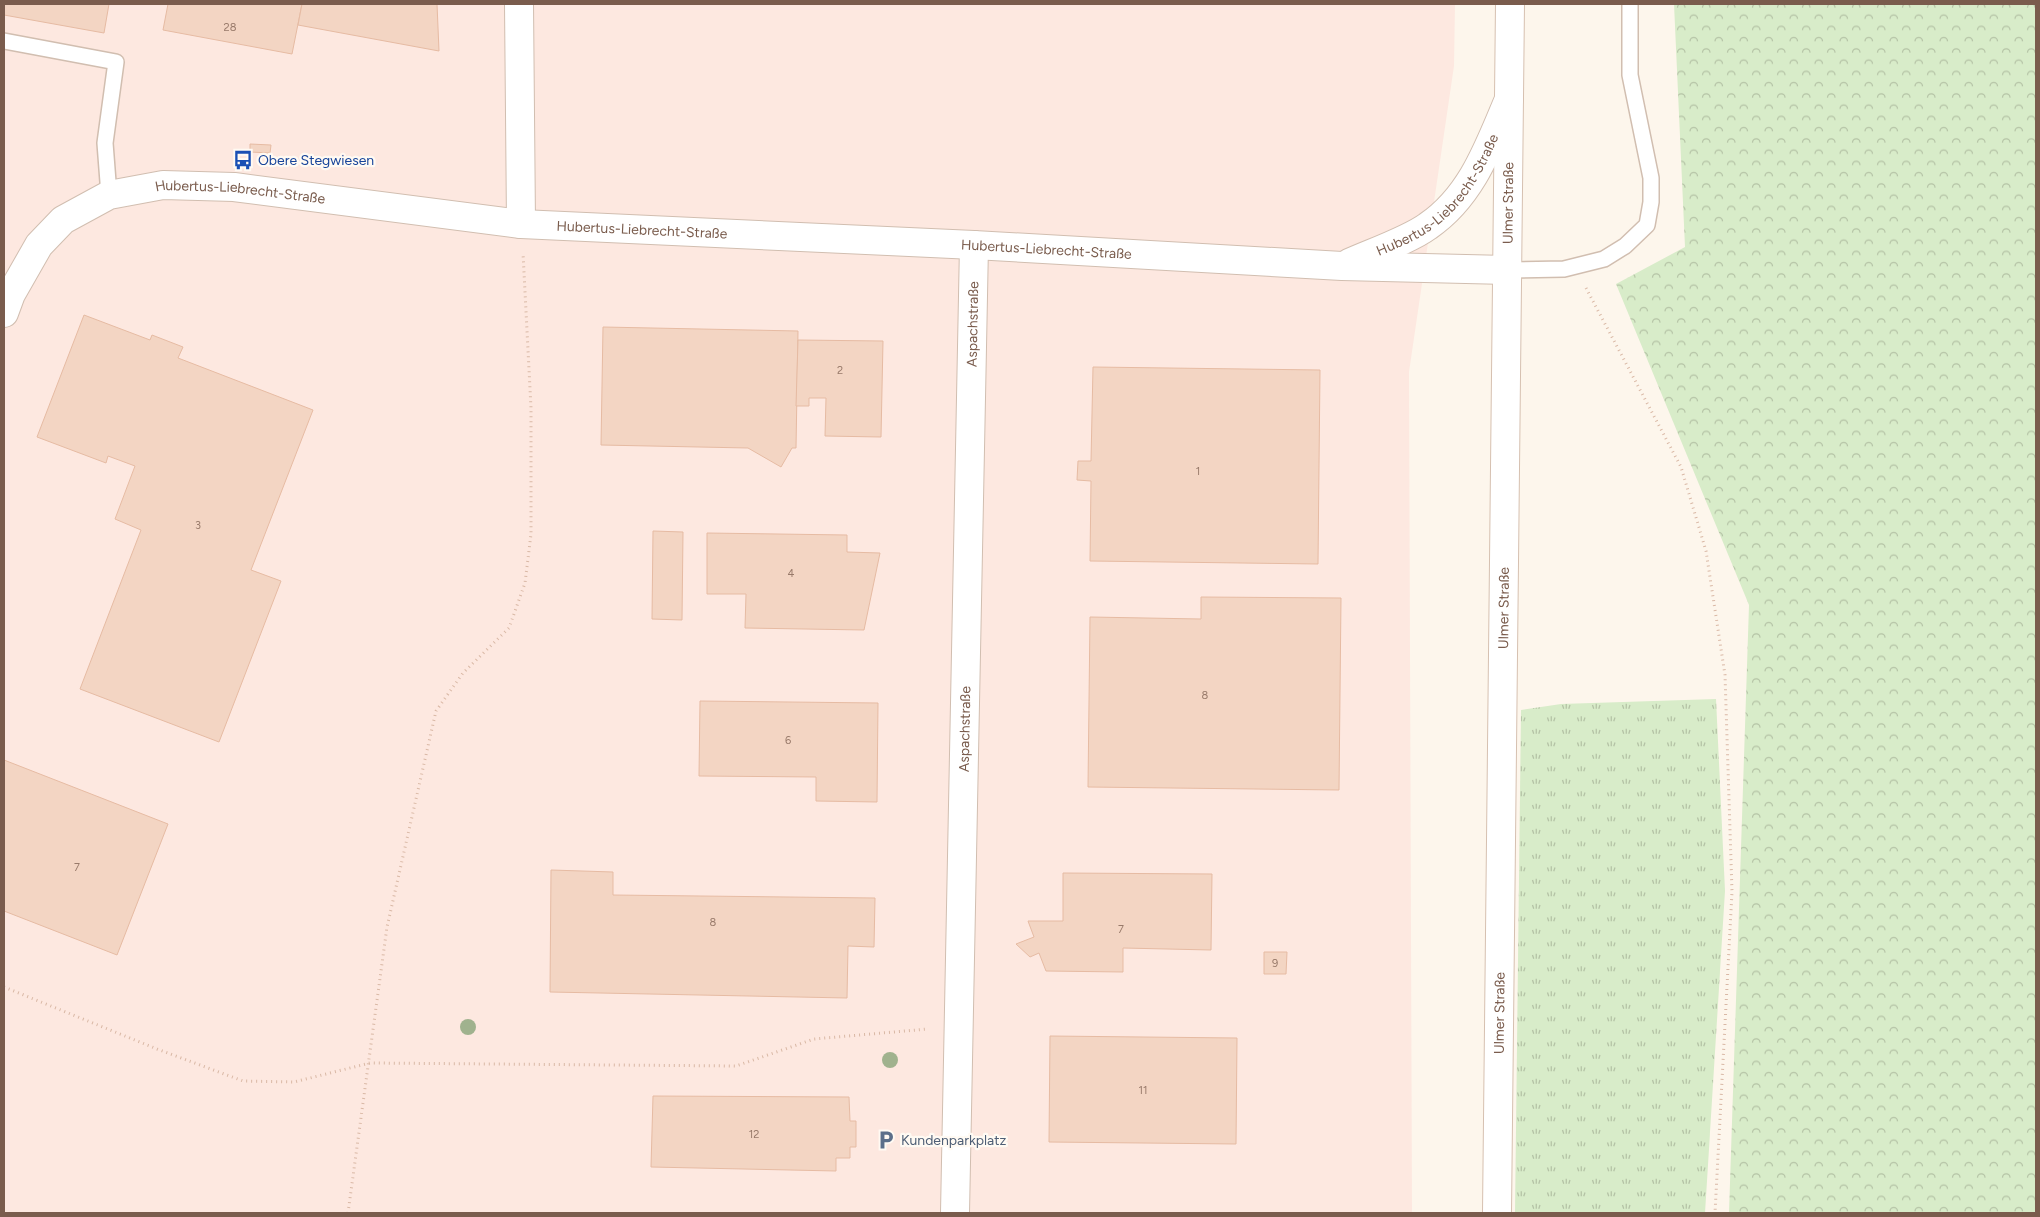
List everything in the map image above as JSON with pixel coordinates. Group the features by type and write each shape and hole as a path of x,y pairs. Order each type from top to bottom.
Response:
{"street":[{"path":"519,4 521,224"},
{"name":"Ulmer Straße","path":"1497,1213 1510,4"},
{"name":"Hubertus-Liebrecht-Straße","path":"1342,266 1428,227 1455,203 1478,170 1509,99"},
{"name":"Hubertus-Liebrecht-Straße","path":"4,313 11,294 39,245 63,220 109,195 163,185 234,187 521,224 974,245 1342,266 1507,270"},
{"name":"Aspachstraße","path":"955,1213 974,245"}],"lane":[{"path":"1507,270 1564,269 1604,259 1625,246 1647,225 1651,202 1651,178 1630,75 1630,4"},
{"path":"4,42 116,62 105,143 109,195"}],"path":[{"path":"348,1213 387,926 436,711 463,673 509,628 525,583 531,534 531,408 521,224"},
{"path":"1580,266 1588,295 1681,467 1706,551 1725,675 1732,892 1715,1213"},
{"path":"4,987 157,1049 243,1081 294,1082 370,1062 736,1066 814,1039 959,1026"}],"shaded area":[{"path":"4,4 1455,4 1454,66 1409,372 1412,1213 4,1213"}],"green space":[{"path":"1674,4 2036,4 2036,1213 1729,1213 1749,605 1616,284 1685,247"},
{"path":"1716,699 1725,891 1705,1213 1515,1213 1521,710 1561,704"}],"building":[{"path":"4,4 109,4 104,33 4,15"},
{"path":"168,4 302,4 292,54 163,30"},
{"path":"302,4 437,4 439,51 298,25"},
{"path":"250,144 271,145 270,153 250,152"},
{"path":"84,315 150,340 152,335 183,347 178,358 313,410 251,570 281,581 219,742 80,689 141,530 115,519 135,466 108,456 106,463 37,437"},
{"path":"603,327 798,331 796,448 792,448 781,467 748,448 601,445"},
{"path":"798,340 883,341 881,437 825,436 826,398 809,398 809,406 796,406"},
{"path":"1093,367 1320,370 1318,564 1090,561 1091,481 1077,480 1078,461 1091,461"},
{"path":"653,531 683,532 682,620 652,619"},
{"path":"707,533 847,535 847,552 880,553 864,630 745,628 746,594 707,594"},
{"path":"1201,597 1341,598 1339,790 1088,787 1090,617 1201,619"},
{"path":"700,701 878,703 877,802 816,801 816,777 699,776"},
{"path":"4,760 168,824 117,955 4,911"},
{"path":"551,870 613,872 613,895 875,898 874,947 848,946 847,998 550,992"},
{"path":"1063,873 1212,874 1211,950 1123,948 1123,972 1046,971 1039,953 1030,957 1016,944 1034,937 1028,921 1063,921"},
{"path":"1264,952 1287,952 1286,974 1264,974"},
{"path":"1050,1036 1237,1038 1236,1144 1049,1142"},
{"path":"653,1096 849,1097 850,1121 856,1121 856,1147 850,1147 850,1158 836,1158 836,1171 651,1167"}],"place":[{"name":"Obere Stegwiesen","path":"243,160"},
{"name":"Kundenparkplatz","path":"886,1140"}]}
